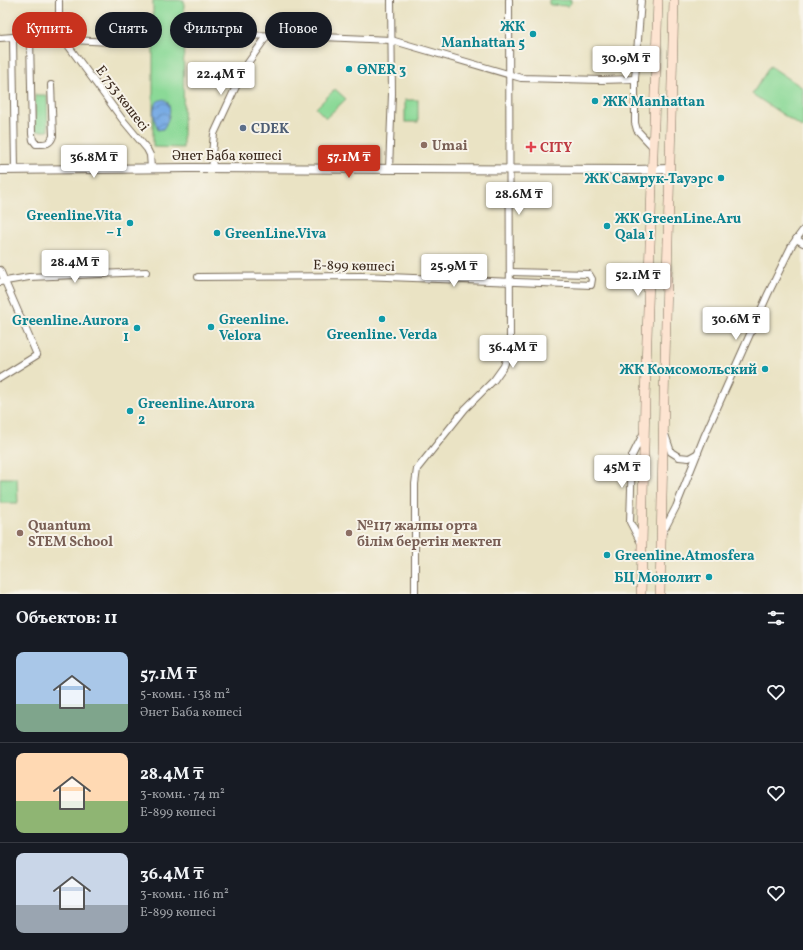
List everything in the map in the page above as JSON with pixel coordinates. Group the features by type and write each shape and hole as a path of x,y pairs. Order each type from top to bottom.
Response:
{"main road":[{"path":"641,594 644,432 658,0"},
{"path":"660,594 674,0"}],"street":[{"name":"Е 753 көшесі","path":"59,0 59,12"},
{"path":"390,169 392,94 391,0"},
{"path":"415,594 416,469 465,409 494,380 504,366 510,347 509,0"},
{"path":"640,0 635,79 635,123 637,130 653,146"},
{"path":"0,38 12,38"},
{"path":"332,38 391,40 521,78 602,80 635,79"},
{"path":"213,168 212,154 214,134 244,67 265,39"},
{"path":"13,48 15,170"},
{"path":"30,48 32,134 33,140 36,144 48,144 53,136 51,85"},
{"name":"Е 753 көшесі","path":"70,48 147,149 150,155 151,168"},
{"name":"Әнет Баба көшесі","path":"0,170 151,168 669,169"},
{"path":"661,535 676,507 756,320 796,239 803,230"},
{"path":"796,239 803,243"},
{"path":"0,270 2,282 37,355 0,378"},
{"path":"2,282 29,277 146,272"},
{"name":"Е-899 көшесі","path":"198,276 362,276 591,285 592,279 589,274 510,272"},
{"path":"663,427 671,452 679,458 689,458 698,453"}],"green space":[{"path":"153,0 184,0 184,12 170,12 170,48 184,48 183,148 153,147 153,48 162,48 162,12 153,12"},
{"path":"549,0 571,0 571,3 568,6 551,5 549,4"},
{"path":"770,66 803,88 803,128 752,94"},
{"path":"335,89 346,99 326,118 316,108"},
{"path":"35,95 47,95 48,131 35,131"},
{"path":"405,100 418,100 418,122 405,122"},
{"path":"0,478 17,478 18,503 0,503"}],"water":[{"path":"164,99 169,105 170,113 163,129 158,130 154,115 154,107 158,101"}],"place":[{"name":"ЖК Manhattan 5","path":"533,34"},
{"name":"ӨNER 3","path":"349,69"},
{"name":"ЖК Manhattan","path":"595,101"},
{"name":"CDEK","path":"243,128"},
{"name":"Umai","path":"424,145"},
{"name":"CITY","path":"531,147"},
{"name":"ЖК Самрук-Тауэрс","path":"721,178"},
{"name":"Greenline.Vita – 1","path":"130,223"},
{"name":"ЖК GreenLine.Aru Qala 1","path":"607,226"},
{"name":"GreenLine.Viva","path":"217,233"},
{"name":"Greenline. Verda","path":"382,319"},
{"name":"Greenline. Velora","path":"211,327"},
{"name":"Greenline.Aurora 1","path":"137,328"},
{"name":"ЖК Комсомольский","path":"765,369"},
{"name":"Greenline.Aurora 2","path":"130,411"},
{"name":"Quantum STEM School","path":"20,533"},
{"name":"№117 жалпы орта білім беретін мектеп","path":"349,533"},
{"name":"Greenline.Atmosfera","path":"607,555"},
{"name":"БЦ Монолит","path":"709,577"}]}
